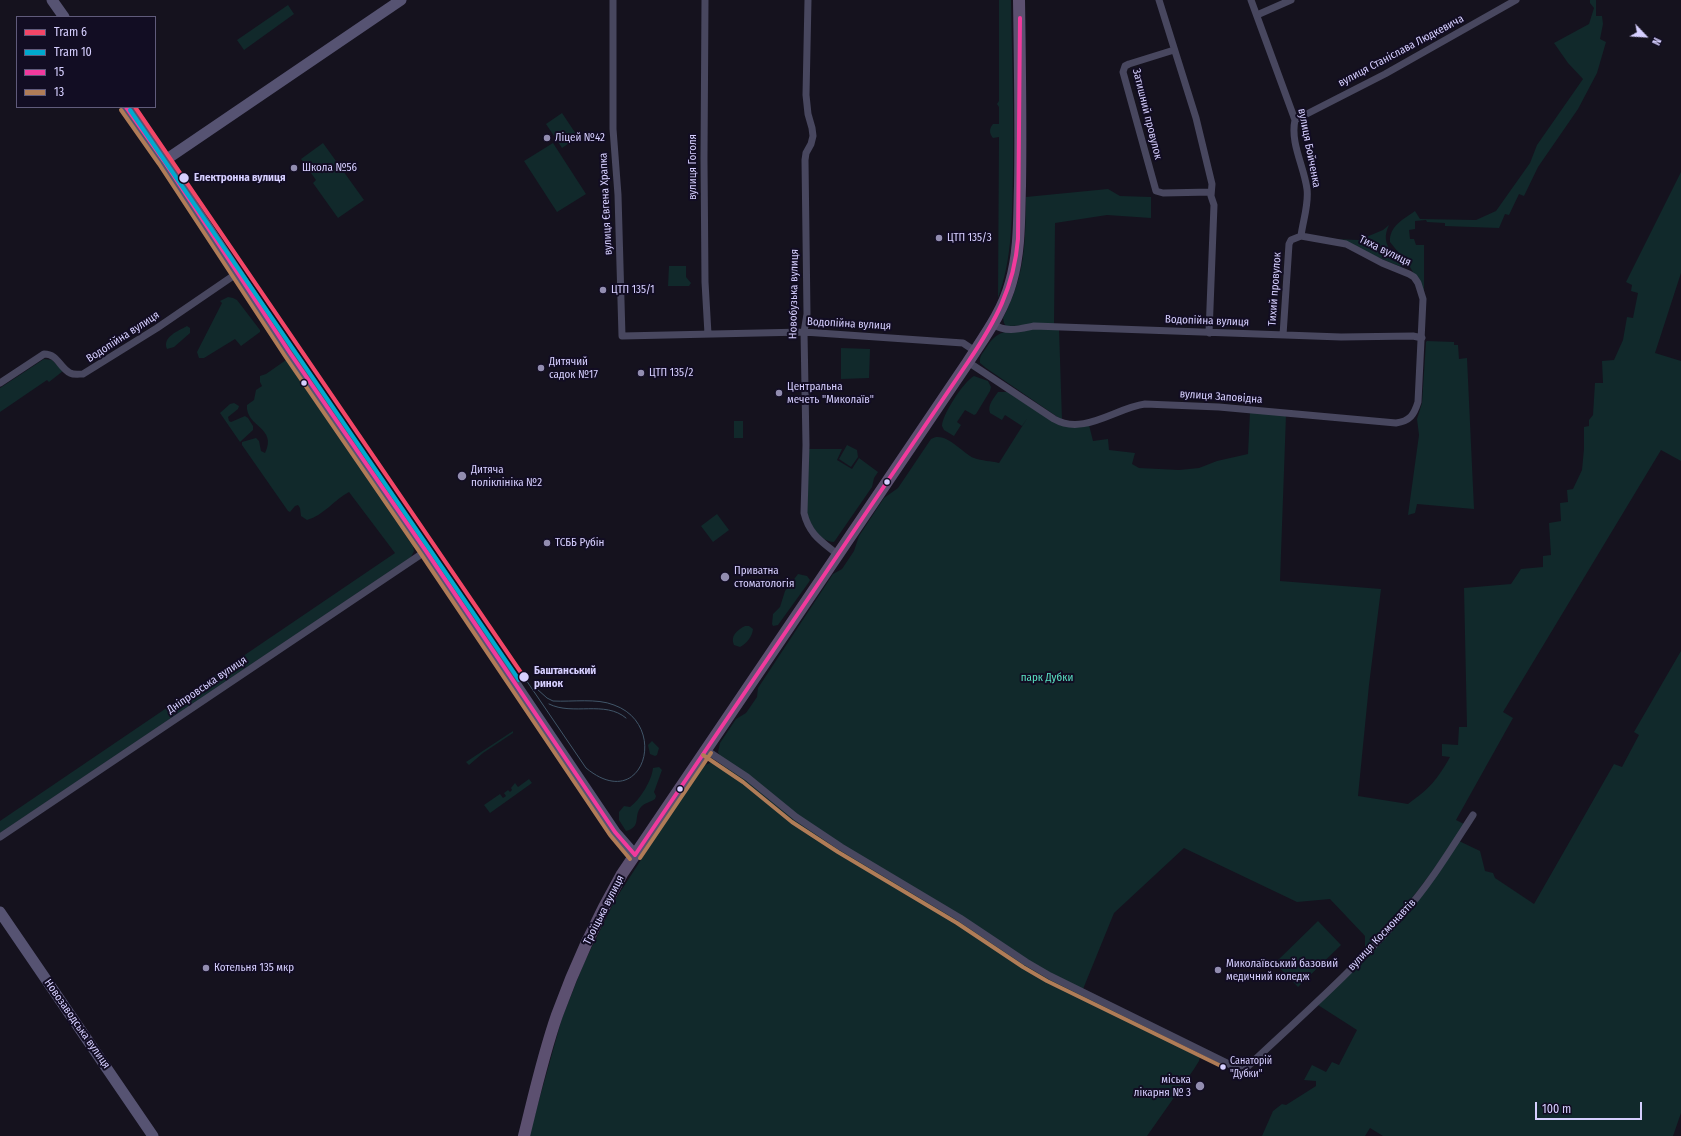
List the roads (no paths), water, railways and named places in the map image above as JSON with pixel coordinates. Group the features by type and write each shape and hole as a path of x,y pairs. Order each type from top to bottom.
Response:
{"main road":[{"path":"52,0 63,16"},
{"path":"164,161 401,0"},
{"name":"Троїцька вулиця","path":"524,1136 545,1053 567,989 611,894 622,874 993,324 1010,284 1018,245 1020,159 1019,0"},
{"path":"127,108 164,161 236,274 426,551 615,832 635,855"},
{"name":"Новозаводська вулиця","path":"0,912 153,1136"}],"street":[{"name":"вулиця Євгена Храпка","path":"613,0 613,128 618,195 622,336"},
{"name":"вулиця Гоголя","path":"705,0 705,282 708,334"},
{"name":"Новобузька вулиця","path":"808,0 806,95 808,114 813,136 805,160 807,314 804,332 806,445 804,514 806,524 815,536 837,554"},
{"path":"1159,0 1202,140 1212,184 1211,192 1214,205 1209,333"},
{"name":"вулиця Бойченка","path":"1251,0 1295,120 1293,133 1307,190 1307,200 1301,236"},
{"path":"1257,15 1291,0"},
{"name":"вулиця Станіслава Людкевича","path":"1295,120 1385,74 1516,0"},
{"name":"Затишний провулок","path":"1174,50 1139,60 1129,64 1123,69 1154,187 1159,193 1211,192"},
{"name":"Тихий провулок","path":"1283,335 1289,244 1291,240 1301,236"},
{"name":"Тиха вулиця","path":"1301,236 1346,244 1382,263 1414,277 1421,290 1423,299 1422,338"},
{"name":"Водопійна вулиця","path":"0,383 44,354 54,356 70,372 84,374 157,328 236,274"},
{"name":"Водопійна вулиця","path":"993,324 999,328 1007,330 1034,326 1341,337 1413,336 1422,338"},
{"name":"Водопійна вулиця","path":"622,336 804,332 963,343 975,351"},
{"name":"вулиця Заповідна","path":"968,362 1054,419 1068,424 1076,425 1094,421 1133,406 1145,404 1219,407 1396,423 1410,419 1416,410 1418,402 1422,338"},
{"name":"Дніпровська вулиця","path":"0,837 426,551"},
{"name":"вулиця Космонавтів","path":"706,750 747,777 796,817 818,832 960,918 1026,962 1050,976 1244,1071 1335,984 1404,914 1446,857 1473,815"}],"tram line":[{"name":"6","path":"136,108 524,677"},
{"name":"10","path":"130,110 519,680"},
{"path":"524,677 586,768 606,780 622,781 635,774 642,762 645,746 641,730 631,715 614,705 607,703 592,701 553,701 537,689"},
{"path":"549,704 568,709 608,710 618,713 626,718"}],"place":[{"name":"Ліцей №42","path":"547,138"},
{"name":"Школа №56","path":"294,168"},
{"name":"Електронна вулиця","path":"184,178"},
{"name":"ЦТП 135/3","path":"939,238"},
{"name":"ЦТП 135/1","path":"603,290"},
{"name":"Дитячий садок №17","path":"541,368"},
{"name":"ЦТП 135/2","path":"641,373"},
{"name":"Центральна мечеть \"Миколаїв\"","path":"779,393"},
{"name":"Дитяча поліклініка №2","path":"462,476"},
{"name":"ТСББ Рубін","path":"547,543"},
{"name":"Приватна стоматологія","path":"725,577"},
{"name":"Баштанський ринок","path":"524,677"},
{"name":"Котельня 135 мкр","path":"206,968"},
{"name":"Миколаївський базовий медичний коледж","path":"1218,970"},
{"name":"Санаторій \"Дубки\"","path":"1223,1067"},
{"name":"міська лікарня № 3","path":"1200,1086"}],"park label":[{"name":"парк Дубки","path":"1047,678"}]}
